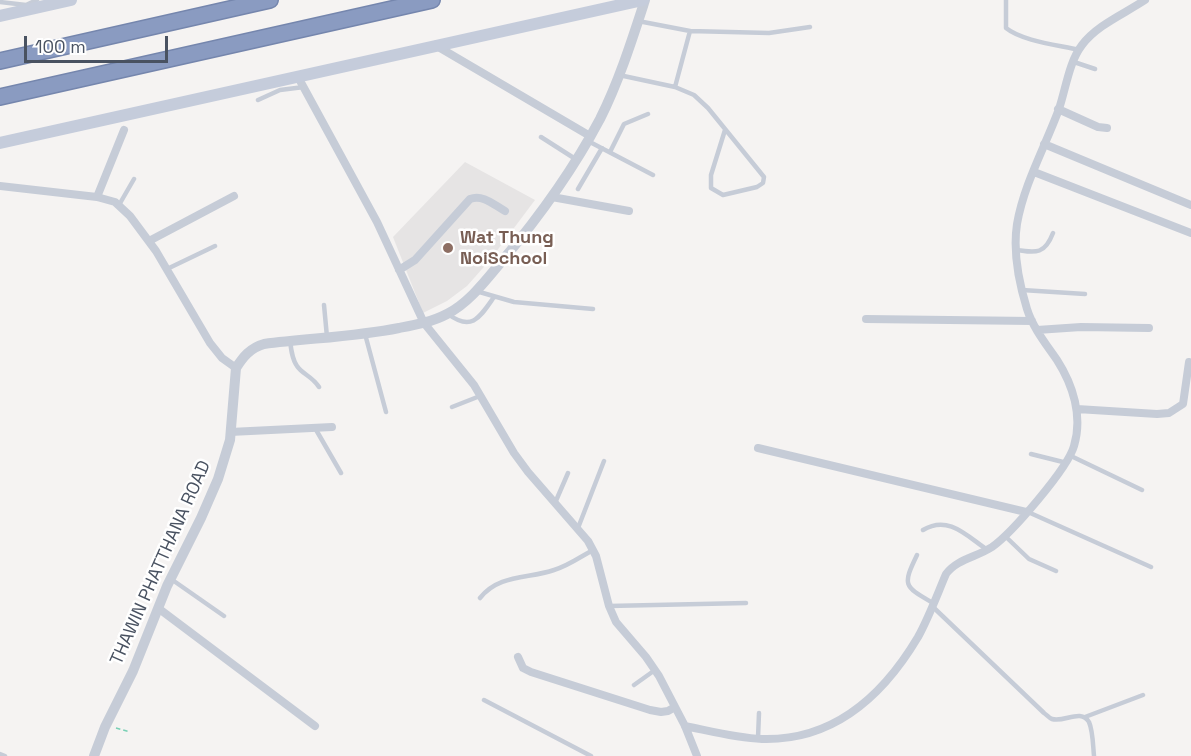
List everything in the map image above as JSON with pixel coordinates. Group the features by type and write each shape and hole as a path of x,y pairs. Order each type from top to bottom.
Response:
{"highway":[{"path":"0,61 270,0"},
{"path":"0,97 432,0"}],"main road":[{"path":"0,16 72,0"},
{"path":"0,143 301,82 434,45 644,0"}],"street":[{"path":"0,186 97,196 119,205 149,241 210,343 222,358 236,369 242,358 256,346 290,340 365,334 424,323 448,314 476,291 519,241 577,160 601,118 619,75 644,0"},
{"path":"685,726 758,738 780,738 822,728 845,717 880,690 908,652 951,568 987,550 1005,536 1069,460 1077,430 1077,409 1067,378 1032,321 1022,290 1016,250 1017,224 1024,196 1079,50 1110,22 1144,0"},
{"path":"434,45 589,139"},
{"path":"301,82 377,222 424,323 481,396 514,453 528,472 578,529 592,550 609,606 622,631 655,670 685,726 697,756"},
{"path":"1058,109 1098,127 1107,128"},
{"path":"97,196 124,130"},
{"path":"1044,144 1191,205"},
{"path":"1034,172 1191,233"},
{"path":"149,241 234,196"},
{"path":"552,196 629,212"},
{"path":"399,270 416,260 470,200 482,197 504,211"},
{"path":"866,319 1032,321"},
{"path":"1037,330 1081,327 1149,328"},
{"path":"1077,409 1169,413 1183,404 1189,362"},
{"name":"THAWIN PHATTHANA ROAD","path":"94,756 106,724 133,671 158,608 218,478 230,432 236,369"},
{"path":"230,432 332,427"},
{"path":"758,448 1026,512"},
{"path":"158,608 315,726"},
{"path":"518,657 519,663 526,670 606,696 661,712 675,707"}],"lane":[{"path":"0,2 26,5 37,0"},
{"path":"1006,0 1006,27 1011,31 1079,50"},
{"path":"638,21 690,31 769,33 810,27"},
{"path":"675,87 690,31"},
{"path":"1074,62 1095,69"},
{"path":"619,75 675,87 694,95 708,108 764,177 763,183 757,187 723,195 711,188 711,175 725,130"},
{"path":"258,100 301,82"},
{"path":"610,152 624,124 648,114"},
{"path":"541,137 577,160"},
{"path":"589,139 653,175"},
{"path":"578,189 602,148"},
{"path":"119,205 134,179"},
{"path":"1016,250 1039,251 1048,245 1053,233"},
{"path":"167,269 215,246"},
{"path":"1022,290 1085,294"},
{"path":"476,291 514,302 592,309"},
{"path":"448,314 463,323 473,321 480,317 494,297"},
{"path":"324,305 327,337"},
{"path":"365,334 386,412"},
{"path":"290,340 298,368 314,379 319,387"},
{"path":"452,407 481,396"},
{"path":"315,428 341,474"},
{"path":"1031,454 1069,460 1142,490"},
{"path":"578,529 604,461"},
{"path":"555,503 568,473"},
{"path":"1026,512 1151,567"},
{"path":"923,530 932,525 945,524 987,550"},
{"path":"1005,536 1029,559 1056,571"},
{"path":"480,598 491,586 510,578 554,570 592,550"},
{"path":"917,555 907,576 907,582 915,592 933,605 1052,719 1085,717 1143,695"},
{"path":"171,579 224,616"},
{"path":"609,606 746,603"},
{"path":"634,685 655,670"},
{"path":"484,700 591,756"},
{"path":"758,738 759,713"},
{"path":"1085,717 1090,724 1094,756"},
{"path":"0,754 5,756"}],"path":[{"path":"106,724 130,732"}],"shaded area":[{"name":"Wat Thung NoiSchool","path":"465,162 535,200 490,260 467,286 447,301 423,313 393,237"}],"place":[{"name":"Wat Thung NoiSchool","path":"448,248"}]}
